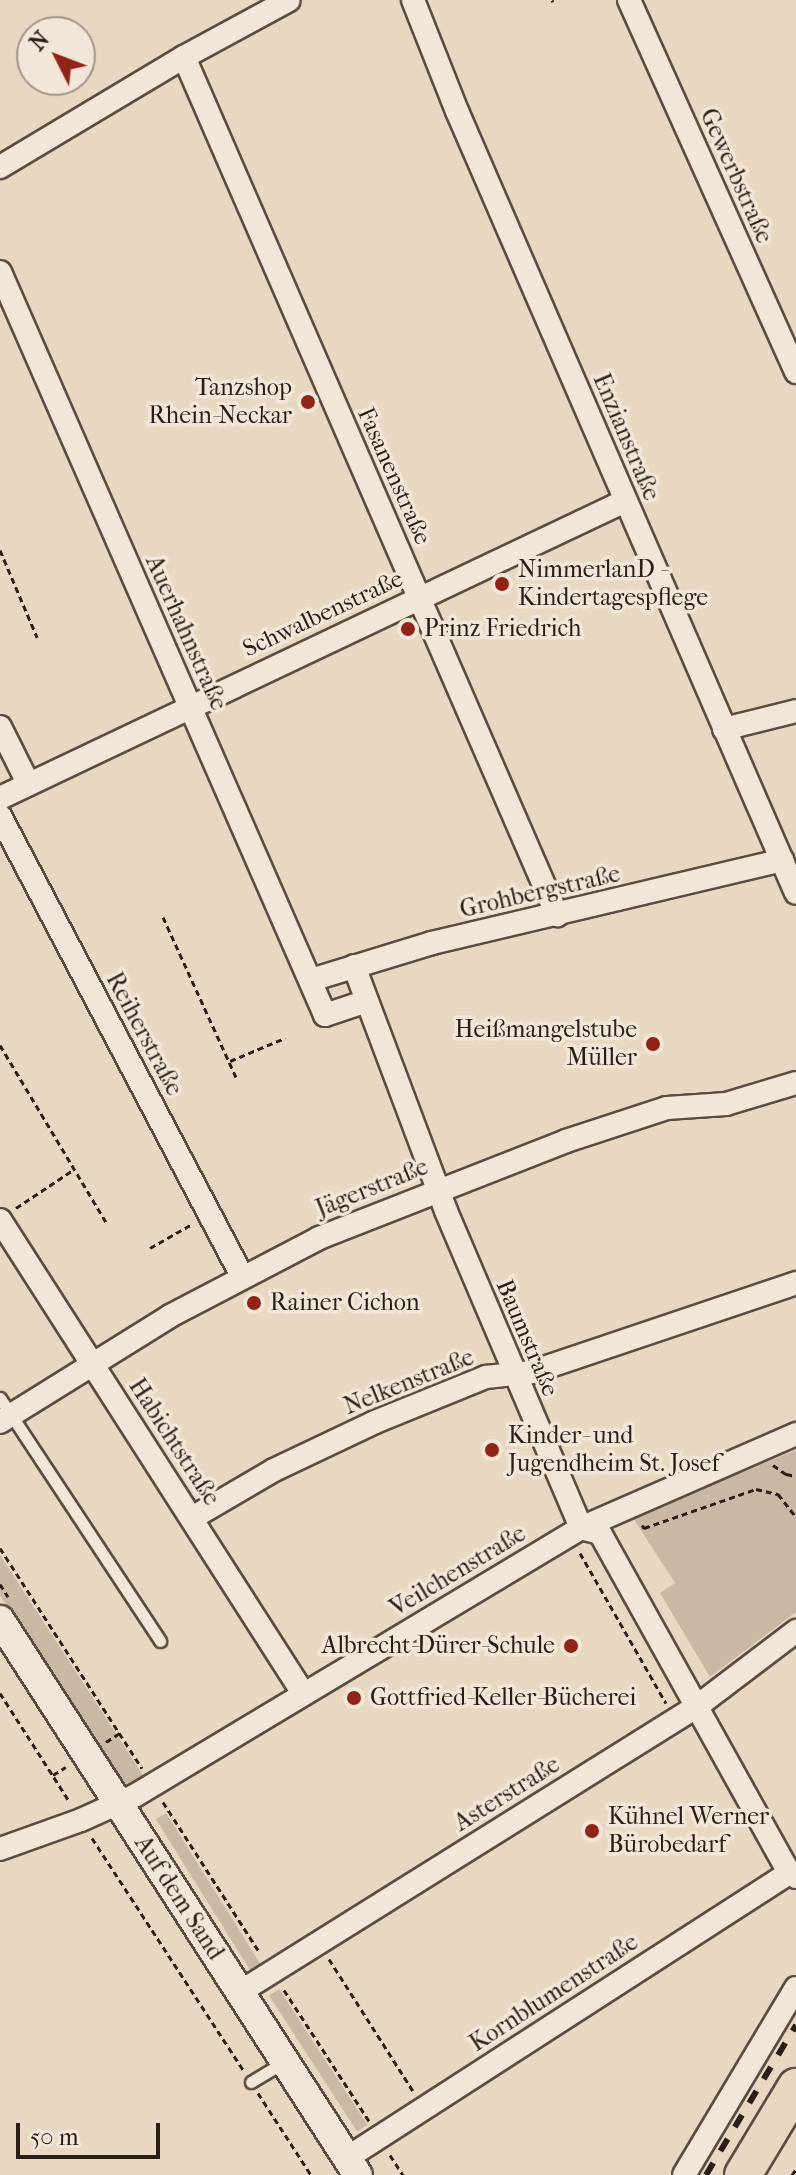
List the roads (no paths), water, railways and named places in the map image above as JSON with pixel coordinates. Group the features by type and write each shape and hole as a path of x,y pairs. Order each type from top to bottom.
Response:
{"main road":[{"path":"743,2175 796,2087"},
{"path":"770,2175 796,2131"}],"street":[{"path":"0,167 184,57 289,0"},
{"name":"Enzianstraße","path":"413,0 457,111 796,893"},
{"name":"Gewerbstraße","path":"629,0 796,372"},
{"name":"Fasanenstraße","path":"184,57 557,915"},
{"name":"Auerhahnstraße","path":"0,272 325,1015 367,1001"},
{"name":"Schwalbenstraße","path":"0,798 189,705 625,501"},
{"path":"724,729 796,711"},
{"path":"0,727 28,783"},
{"name":"Reiherstraße","path":"0,816 242,1276"},
{"name":"Grohbergstraße","path":"311,980 432,943 782,860"},
{"name":"Baumstraße","path":"354,966 437,1189 575,1532 600,1533 793,1875"},
{"name":"Jägerstraße","path":"4,1412 93,1364 242,1276 319,1238 437,1189 667,1108 726,1104 796,1083"},
{"name":"Habichtstraße","path":"6,1215 93,1364 303,1693"},
{"name":"Nelkenstraße","path":"192,1518 274,1470 375,1422 486,1377 532,1372 796,1283"},
{"name":"Veilchenstraße","path":"0,1849 118,1804 575,1532 633,1503 796,1434"},
{"name":"Auf dem Sand","path":"0,1620 353,2167"},
{"name":"Asterstraße","path":"240,1992 696,1707 796,1631"},
{"name":"Kornblumenstraße","path":"353,2167 379,2137 424,2107 793,1875"},
{"path":"684,2175 796,1988"}],"lane":[{"path":"4,1412 160,1641"},
{"path":"251,2082 285,2062"}],"railway":[{"path":"706,2175 796,2025"}],"place":[{"name":"Tanzshop Rhein-Neckar","path":"308,402"},
{"name":"NimmerlanD - Kindertagespflege","path":"502,584"},
{"name":"Prinz Friedrich","path":"408,629"},
{"name":"Heißmangelstube Müller","path":"653,1044"},
{"name":"Rainer Cichon","path":"254,1303"},
{"name":"Kinder- und Jugendheim St. Josef","path":"492,1450"},
{"name":"Albrecht-Dürer-Schule","path":"571,1646"},
{"name":"Gottfried-Keller-Bücherei","path":"354,1698"},
{"name":"Kühnel Werner Bürobedarf","path":"592,1831"}]}
